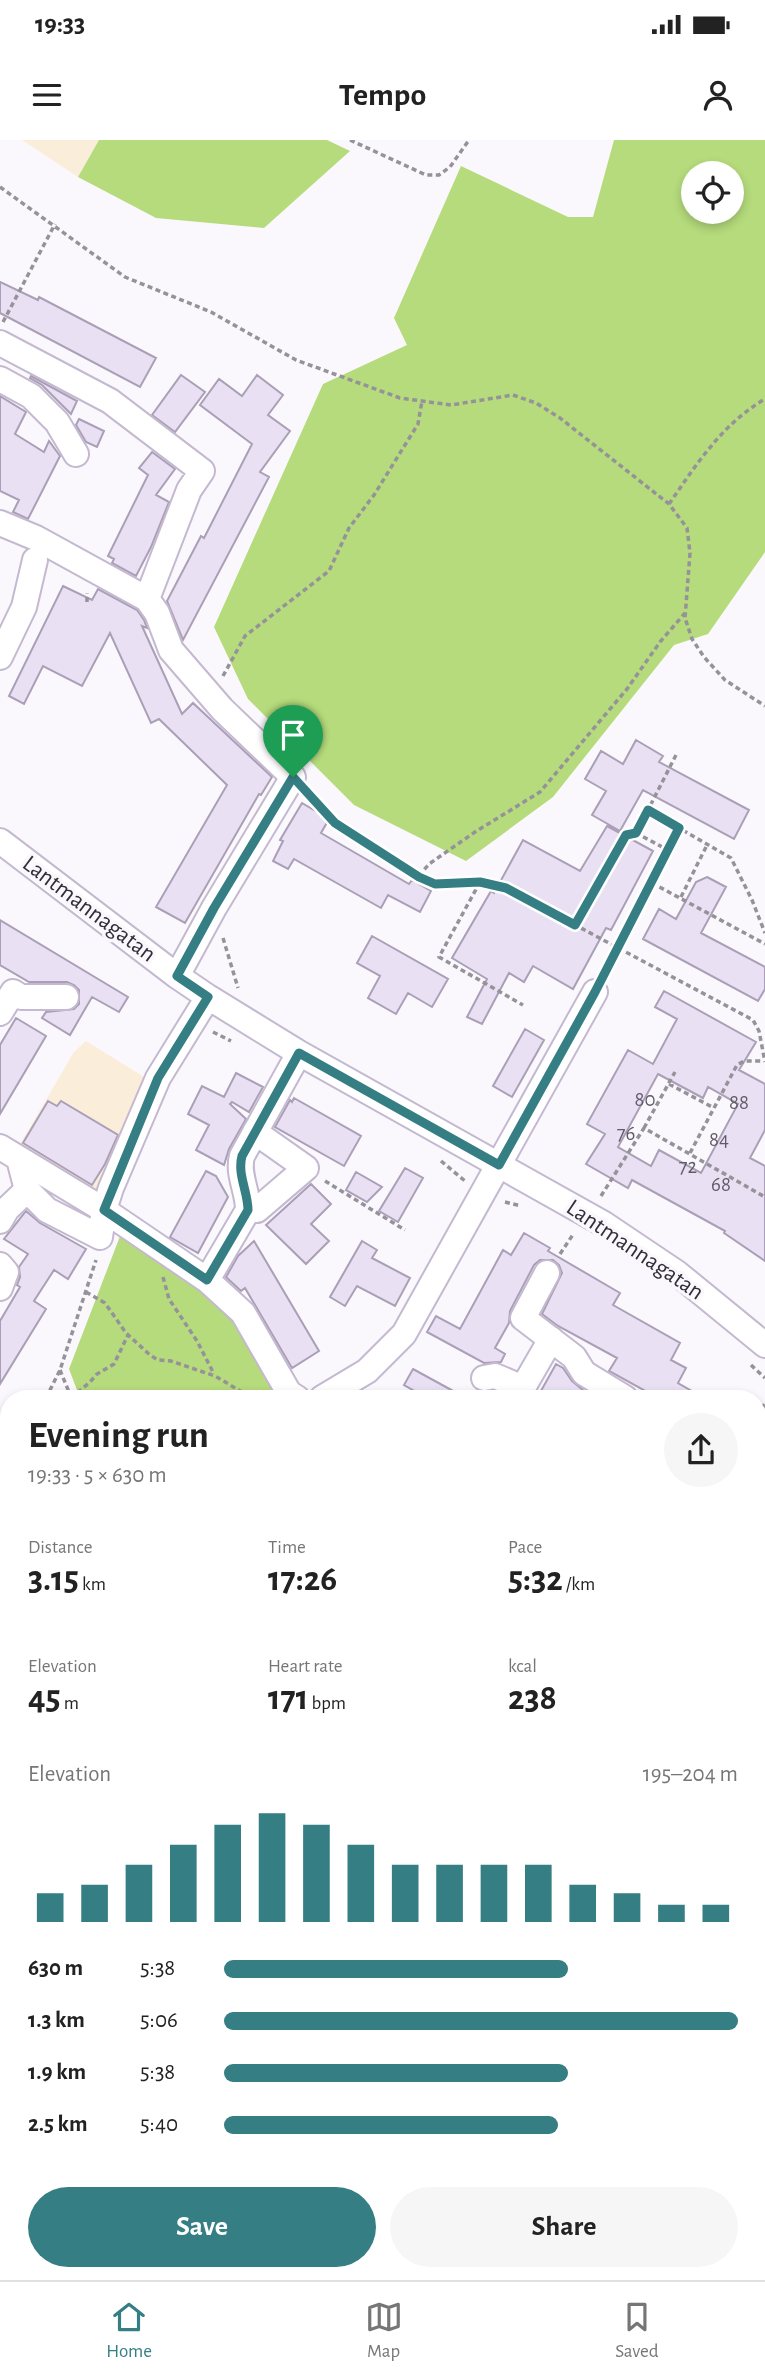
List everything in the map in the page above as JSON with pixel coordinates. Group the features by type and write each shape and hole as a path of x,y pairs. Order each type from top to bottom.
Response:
{"street":[{"path":"0,343 110,401 202,471 189,490 147,599"},
{"path":"0,379 31,396 57,422 76,454"},
{"path":"0,523 36,538 147,599 157,613 171,650 222,709 293,777"},
{"path":"0,657 24,607 35,560"},
{"name":"Lantmannagatan","path":"177,976 214,908 293,777"},
{"name":"Lantmannagatan","path":"0,842 208,997 299,1053 604,1224 666,1266 765,1345"},
{"path":"0,1013 6,988 21,997 66,997"},
{"path":"335,1390 367,1371 404,1334 595,992"},
{"path":"10,1153 27,1190 47,1210 100,1237 104,1210 158,1078 208,997"},
{"path":"207,1280 248,1210 248,1197 239,1167 242,1156 299,1053"},
{"path":"248,1210 257,1210 306,1168 255,1132"},
{"path":"10,1153 163,1248 207,1280 243,1314 287,1390"},
{"path":"0,1221 7,1209 27,1190"},
{"path":"0,1265 6,1272 0,1288"},
{"path":"547,1273 523,1318 575,1357 584,1373 612,1390"},
{"path":"522,1390 551,1339"},
{"path":"484,1378 495,1376 516,1390"}],"path":[{"path":"350,140 426,175 439,175 450,167 469,140"},
{"path":"0,187 125,276 211,312 296,360 400,398 451,405 513,395 560,418 669,504 687,528 690,553 685,618 692,639 725,680 765,706"},
{"path":"0,327 54,224"},
{"path":"669,504 711,443 751,407 765,399"},
{"path":"204,688 217,686 245,636 329,570 349,527 374,495 418,424 422,401"},
{"path":"419,877 429,864 447,851 540,792 627,690 660,642 686,612"},
{"path":"636,833 676,755"},
{"path":"293,777 335,823 419,877 435,884 480,882 506,888 752,1020 759,1031 764,1061 744,1061 737,1065 690,1153"},
{"path":"648,810 731,858 765,933"},
{"path":"595,992 679,828"},
{"path":"575,925 626,835 636,833 666,849"},
{"path":"680,898 708,843"},
{"path":"480,882 439,957 523,1005"},
{"path":"652,883 765,944"},
{"path":"214,908 243,1002 236,1015"},
{"path":"590,1191 602,1197 675,1072"},
{"path":"669,1084 714,1108"},
{"path":"644,1128 765,1198"},
{"path":"306,1168 341,1193 405,1230"},
{"path":"50,1390 60,1370 86,1292 100,1237"},
{"path":"163,1248 163,1279 169,1299 197,1341 215,1376"},
{"path":"86,1292 105,1303 128,1335 158,1360 171,1361 215,1376 239,1390"},
{"path":"80,1390 97,1374 111,1367 128,1335"},
{"path":"60,1370 68,1390"}],"shaded area":[{"path":"22,140 99,140 78,177"},
{"path":"86,1041 149,1080 96,1200 16,1151 74,1052"}],"green space":[{"path":"99,140 327,140 350,151 264,228 156,218 78,177"},
{"path":"614,140 765,140 765,552 708,634 674,645 553,797 466,861 354,805 248,699 214,627 323,384 407,345 394,318 461,166 568,217 593,217"},
{"path":"127,1218 222,1285 279,1389 77,1390 69,1369"}],"building":[{"path":"0,282 38,300 39,297 156,358 140,387 0,313"},
{"path":"181,375 205,392 175,432 152,415"},
{"path":"257,375 283,395 268,415 290,431 260,472 269,477 183,640 167,601 201,536 204,538 252,444 200,405 219,379 242,396"},
{"path":"31,376 77,401 71,414 42,385 30,378"},
{"path":"0,396 26,412 15,434 44,452 49,441 60,456 28,519 13,512 19,500 0,491"},
{"path":"79,419 104,431 97,447 86,442 76,425"},
{"path":"152,452 175,469 156,495 169,502 136,576 112,563 114,559 108,556 148,475 139,468"},
{"path":"63,586 92,600 98,589 137,610 144,620 147,628 142,626 182,714 193,703 272,777 261,795 259,794 185,923 156,907 227,785 159,719 151,723 110,633 82,686 43,666 24,704 9,696"},
{"path":"636,740 663,756 659,762 749,810 734,839 643,790 620,831 592,815 606,791 585,779 601,751 623,764"},
{"path":"302,803 329,819 321,833 409,884 412,880 431,891 420,912 388,895 381,908 294,859 288,869 273,861 283,841 280,840"},
{"path":"607,826 653,851 611,930 606,928 573,989 533,966 524,982 509,973 482,1024 467,1017 487,979 452,958 491,891 494,893 523,840 580,871"},
{"path":"707,877 726,887 701,933 765,967 765,989 758,1001 643,939 659,909 676,919 696,882"},
{"path":"0,920 128,997 119,1012 92,997 70,1035 42,1018 46,1012 74,1009 79,1004 79,990 67,982 29,982 0,965"},
{"path":"372,936 448,979 432,1007 408,993 396,1014 368,998 380,976 357,963"},
{"path":"664,991 756,1042 739,1070 765,1084 765,1130 750,1158 765,1166 765,1261 724,1233 725,1231 632,1180 628,1188 586,1164 605,1134 587,1124 628,1050 653,1064 677,1019 655,1007","holes":["658,1074 703,1098 708,1087 738,1104 701,1173 659,1150 651,1166 618,1147"]},
{"path":"16,1018 46,1036 0,1114 0,1045"},
{"path":"525,1029 544,1040 512,1097 493,1086"},
{"path":"236,1073 263,1087 249,1112 232,1102 230,1104 246,1119 229,1149 224,1165 196,1150 209,1125 188,1114 202,1086 224,1097"},
{"path":"294,1098 361,1136 344,1166 275,1127 290,1100 292,1102"},
{"path":"48,1101 57,1106 61,1101 118,1135 92,1185 23,1143"},
{"path":"405,1168 423,1178 398,1222 379,1211"},
{"path":"206,1171 216,1176 228,1197 198,1253 170,1237"},
{"path":"356,1172 382,1187 367,1202 346,1190"},
{"path":"311,1184 331,1204 311,1224 329,1241 306,1264 266,1225"},
{"path":"26,1211 40,1223 86,1249 68,1279 54,1270 34,1301 46,1309 0,1384 0,1321 20,1287 17,1285 19,1267 28,1254 4,1239"},
{"path":"524,1233 550,1248 548,1251 620,1293 613,1305 680,1343 671,1360 686,1368 678,1383 690,1390 643,1390 609,1371 617,1358 558,1326 542,1314 562,1273 553,1260 540,1260 534,1265 510,1311 509,1323 495,1348 505,1354 501,1362 484,1363 427,1332 436,1316 460,1329 503,1250 511,1255"},
{"path":"254,1241 319,1351 292,1368 245,1288 241,1291 226,1277 238,1256"},
{"path":"362,1241 377,1250 372,1258 410,1278 395,1306 357,1286 345,1306 330,1297"},
{"path":"556,1364 583,1390 541,1390"},
{"path":"413,1369 451,1390 413,1390 404,1385"}],"route":[{"path":"293,777 335,823 419,877 435,884 480,882 506,888 575,925 626,835 636,833 648,810 679,828 595,992 499,1165 299,1053 242,1156 239,1167 248,1197 248,1210 207,1280 104,1210 158,1078 208,997 177,976 214,908 293,777"}]}
